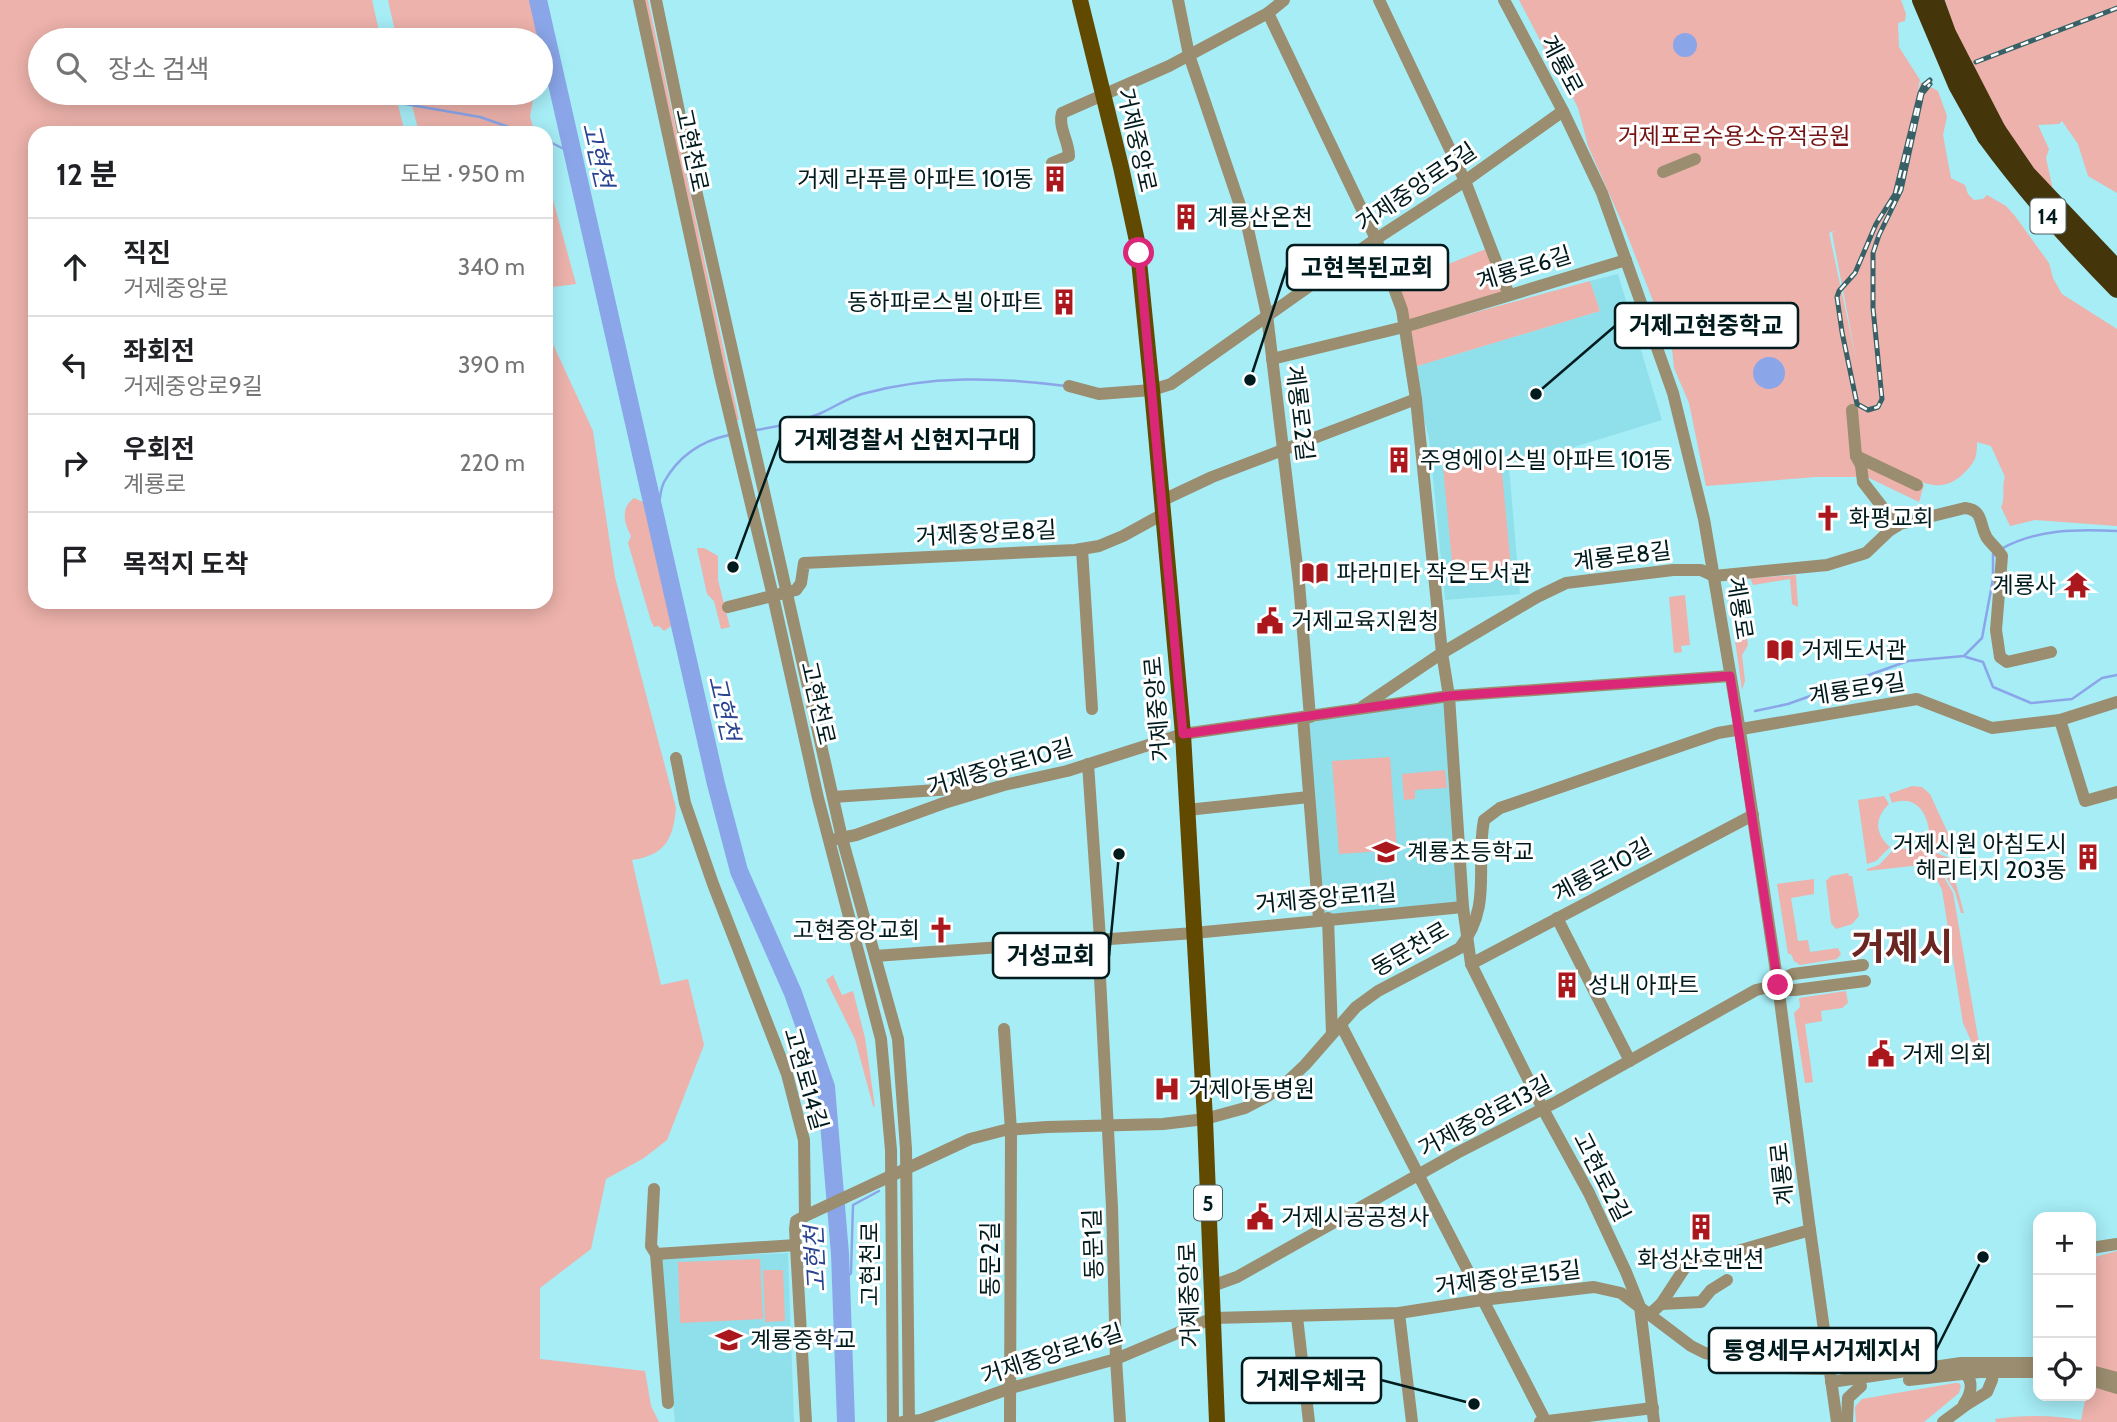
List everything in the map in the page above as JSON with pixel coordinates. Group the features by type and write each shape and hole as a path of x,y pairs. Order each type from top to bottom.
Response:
{"highway":[{"name":"14","path":"1922,0 1957,85 1991,134 2019,183 2117,289"},
{"name":"14","path":"1935,0 1991,134 2117,268"}],"main road":[{"name":"거제중앙로","path":"1080,0 1137,242 1152,390 1183,734 1205,1119 1217,1422"}],"street":[{"name":"고현천로","path":"639,0 734,435 833,797 835,839 875,956 898,1039 906,1167 909,1422"},
{"name":"고현천로","path":"656,0 750,432 779,595 881,1039 893,1422"},
{"name":"계룡로2길","path":"1178,0 1189,55 1248,229 1267,315 1299,583 1309,797 1336,1029"},
{"path":"1052,163 1069,156 1069,148 1060,123 1062,113 1189,55 1268,13 1284,0"},
{"path":"1379,0 1465,181 1509,295"},
{"name":"계룡로","path":"1504,0 1563,111 1602,193 1674,393 1704,519 1753,815 1837,1422"},
{"name":"고현로2길","path":"1268,13 1376,239 1402,310 1416,399 1442,653 1449,696 1463,907 1471,964 1645,1311 1654,1422"},
{"name":"거제중앙로5길","path":"1152,390 1171,384 1563,111"},
{"path":"1663,172 1695,159"},
{"name":"계룡로6길","path":"1272,359 1404,327 1626,260"},
{"path":"1069,386 1099,394 1152,390"},
{"name":"거제중앙로8길","path":"779,595 799,588 804,563 1099,546 1123,536 1212,477 1416,399"},
{"path":"1852,410 1856,456 1861,465 1863,482 1897,526 1968,508 1979,515 1986,536 1998,549 2002,568 1996,630 2000,657 2007,662 2051,652"},
{"path":"1856,456 1917,485"},
{"name":"계룡로8길","path":"1359,709 1442,653 1566,583 1673,569 1701,570 1714,576 1837,563 1866,553 1897,526"},
{"path":"1082,549 1091,709"},
{"path":"728,607 779,595"},
{"name":"거제중앙로10길","path":"835,839 1004,785 1088,764 1183,734 1449,696 1730,676"},
{"name":"계룡로9길","path":"1740,731 1917,699 1992,728 2060,720 2117,702"},
{"path":"2060,720 2085,801 2117,792"},
{"name":"동문천로","path":"805,1216 970,1139 1011,1130 1047,1127 1163,1124 1205,1119 1245,1108 1268,1096 1305,1065 1356,1007 1378,991 1461,948 1468,939 1479,910 1483,886 1481,836 1484,820 1500,807 1706,736 1740,731"},
{"name":"고현로14길","path":"676,758 685,803 786,1073 804,1140 805,1216 796,1221 796,1245 806,1422"},
{"path":"1088,764 1108,1127"},
{"path":"833,797 1004,785"},
{"path":"1187,810 1309,797"},
{"name":"계룡로10길","path":"1471,964 1753,815"},
{"name":"거제중앙로11길","path":"875,956 1194,933 1463,907"},
{"path":"1558,918 1630,1061"},
{"name":"거제중앙로13길","path":"1212,1286 1237,1277 1756,990 1778,985 1793,974 1863,965"},
{"path":"1778,985 1787,990 1796,990 1865,981"},
{"path":"1004,1029 1011,1130"},
{"path":"1336,1029 1420,1175 1544,1422 1653,1408"},
{"name":"동문1길","path":"1108,1127 1120,1422"},
{"name":"동문2길","path":"1010,1422 1011,1130"},
{"path":"654,1189 651,1246 656,1254 668,1403"},
{"path":"1661,1304 1686,1266 1810,1230"},
{"path":"2096,1247 2117,1244"},
{"path":"656,1254 796,1245"},
{"path":"1645,1311 1661,1304 1702,1302 1712,1290 1727,1280"},
{"name":"거제중앙로15길","path":"1213,1318 1399,1313 1594,1287 1621,1293 1692,1346 1706,1353 1831,1380 1861,1382"},
{"path":"1399,1313 1412,1422"},
{"path":"1297,1317 1309,1422"},
{"name":"거제중앙로16길","path":"902,1422 936,1419 1011,1388 1116,1359 1213,1318"},
{"path":"1828,1355 1836,1368 1861,1382 1993,1371 2033,1372"},
{"path":"1847,1422 1847,1398 1861,1382 1961,1363 2033,1363"},
{"path":"1943,1422 1987,1392 1993,1371"},
{"path":"2096,1372 2117,1378"},
{"path":"1962,1407 1969,1397 1971,1385 1965,1373"},
{"path":"2096,1382 2117,1388"}],"shaded area":[{"path":"1685,33 1693,37 1697,45 1693,53 1685,57 1677,53 1673,45 1677,37"},
{"path":"1618,274 1662,420 1509,467 1520,594 1445,600 1429,438 1411,368 1600,311 1590,281"},
{"path":"1769,357 1781,361 1785,373 1781,385 1769,389 1757,385 1753,373 1757,361"},
{"name":"계룡초등학교","path":"1449,696 1463,907 1319,919 1303,718"},
{"name":"계룡중학교","path":"788,1253 794,1422 675,1422 659,1259"}],"green space":[{"path":"0,0 372,0 378,28 28,28 28,105 398,105 403,126 28,126 28,609 553,609 553,344 593,431 615,577 676,808 669,837 660,850 632,860 661,985 688,979 704,1045 667,1140 644,1158 606,1179 591,1249 540,1288 540,1359 645,1371 651,1406 659,1422 0,1422"},
{"path":"388,0 532,0 537,28 394,28"},
{"path":"643,0 648,0 739,420 735,420"},
{"name":"거제포로수용소유적공원","path":"1519,0 1901,0 1906,14 1905,21 1898,23 1899,47 1920,80 1917,93 1921,82 1938,91 1947,116 1943,135 1951,178 1965,185 1974,200 1983,199 1987,195 2006,206 2049,263 2053,278 2062,294 2117,329 2117,526 2035,520 2010,526 2001,507 2005,477 1991,446 1977,442 1972,464 1949,483 1932,485 1896,471 1924,485 1919,502 1867,477 1816,477 1706,486 1689,403 1674,368 1672,349 1624,227 1588,146 1578,108","holes":["1836,230 1832,233 1857,363 1829,233"]},
{"path":"1945,0 2117,0 2117,193 2088,176 2078,144 2062,121 2059,124 2038,125 2049,149 2046,158 2055,199 1987,102 1955,32"},
{"path":"412,105 532,105 530,117 533,126 417,126"},
{"path":"553,200 576,284 553,287"},
{"path":"1491,247 1509,295 1404,327 1393,286"},
{"path":"1590,281 1600,311 1411,368 1410,330"},
{"path":"1500,451 1512,578 1454,584 1442,456"},
{"path":"634,498 643,502 668,605 671,626 664,631 659,626 654,627 651,621 628,543 631,536 625,521 625,511"},
{"path":"697,548 704,548 718,556 718,580 730,627 721,629 714,601 707,594"},
{"path":"1796,575 1798,607 1792,604 1790,579 1753,585 1750,578"},
{"path":"1734,587 1736,594 1741,593 1748,645 1742,655 1745,681 1742,690 1728,590"},
{"path":"1685,595 1690,645 1681,646 1682,652 1674,653 1669,597"},
{"path":"1390,757 1397,850 1339,854 1332,761"},
{"path":"1445,770 1447,788 1415,790 1415,799 1404,800 1402,774"},
{"path":"1912,786 1922,787 1930,794 1952,842 1950,855 1922,842 1929,830 1925,816 1918,806 1907,801 1892,803 1889,794"},
{"path":"1884,796 1889,804 1881,815 1878,826 1881,837 1890,847 1876,861 1867,864 1858,800"},
{"path":"1917,845 1949,858 1964,913 1961,913 1955,892 1938,863 1867,871 1879,865 1895,848 1905,849"},
{"path":"1937,865 1953,893 1979,1043 1977,1047 1972,1043 1963,1023 1942,890 1935,875 1927,870 1927,867"},
{"path":"1848,873 1852,876 1859,916 1852,924 1836,929 1831,923 1826,881 1831,876"},
{"path":"1814,879 1814,894 1791,898 1798,941 1808,940 1810,952 1838,948 1841,954 1837,959 1800,965 1788,954 1777,884"},
{"path":"833,975 842,995 853,991 865,1038 875,1107 855,1039 826,980"},
{"path":"1846,991 1848,1003 1842,1008 1821,1011 1822,1021 1805,1024 1813,1082 1805,1083 1794,1013 1800,1007 1799,998"},
{"path":"2117,1251 2117,1422 1996,1422 1995,1419 2027,1416 2081,1420 2085,1401 2096,1401 2096,1257"},
{"path":"760,1259 763,1319 680,1323 678,1262"},
{"path":"763,1270 783,1270 785,1321 765,1322"},
{"path":"1955,1383 1961,1386 1959,1393 1924,1422 1856,1422 1855,1407 1862,1399"}],"waterway":[{"name":"고현천","path":"538,0 544,28"},
{"name":"고현천","path":"553,66 716,784 739,871 793,993 826,1087 840,1254 846,1422"},
{"path":"411,105 480,117 506,126"},
{"path":"553,144 572,153"},
{"path":"756,430 811,417 862,394 913,383 990,380 1066,386"},
{"path":"657,520 662,486 676,465 691,451 709,441 729,435"},
{"path":"2001,549 2014,542 2043,534 2087,530 2117,531"},
{"path":"1755,711 1788,704 1908,661 1964,656 1982,638 1993,579 1993,554 1996,553"},
{"path":"1966,657 1983,662 1993,687 2031,703 2072,699 2102,678 2117,675"},
{"path":"841,1283 851,1273 853,1205 879,1191"}],"railway":[{"path":"1976,62 2117,8"},
{"path":"1930,80 1920,93 1895,194 1876,224 1855,273 1837,297 1857,404 1868,410 1878,407 1882,399 1873,308 1873,253 1901,190 1922,94 1930,84"}],"place":[{"name":"거제 라푸름 아파트 101동","path":"1055,179"},
{"name":"계룡산온천","path":"1186,217"},
{"name":"동하파로스빌 아파트","path":"1064,302"},
{"name":"고현복된교회","path":"1250,380"},
{"name":"거제고현중학교","path":"1536,394"},
{"name":"주영에이스빌 아파트 101동","path":"1399,460"},
{"name":"화평교회","path":"1828,518"},
{"name":"거제경찰서 신현지구대","path":"733,567"},
{"name":"파라미타 작은도서관","path":"1315,573"},
{"name":"계룡사","path":"2077,585"},
{"name":"거제교육지원청","path":"1270,621"},
{"name":"거제도서관","path":"1780,650"},
{"name":"계룡초등학교","path":"1386,852"},
{"name":"거성교회","path":"1119,854"},
{"name":"거제시원 아침도시 헤리티지 203동","path":"2088,857"},
{"name":"고현중앙교회","path":"941,930"},
{"name":"성내 아파트","path":"1567,985"},
{"name":"거제 의회","path":"1881,1054"},
{"name":"거제아동병원","path":"1167,1089"},
{"name":"거제시공공청사","path":"1260,1217"},
{"name":"화성산호맨션","path":"1701,1227"},
{"name":"통영세무서거제지서","path":"1983,1257"},
{"name":"계룡중학교","path":"729,1340"},
{"name":"거제우체국","path":"1474,1404"}],"district":[{"name":"거제시","path":"1902,946"}],"route":[{"path":"1139,253 1183,734 1449,696 1730,676 1778,985"}]}
